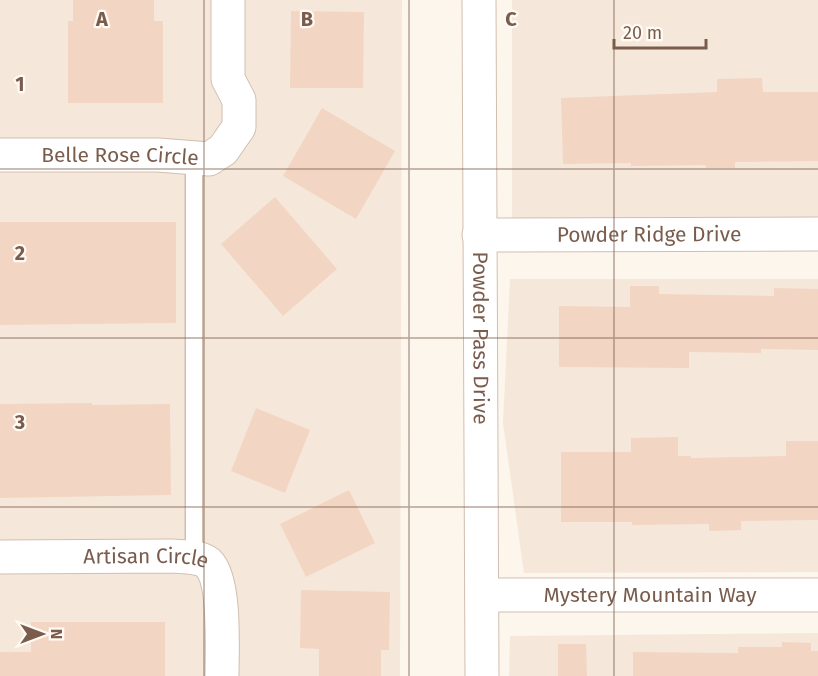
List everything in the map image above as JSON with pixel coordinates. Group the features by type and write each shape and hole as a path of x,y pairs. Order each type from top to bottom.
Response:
{"street":[{"name":"Belle Rose Circle","path":"0,155 158,155 209,159 223,150 239,127 239,100 228,79 228,0"},
{"name":"Powder Pass Drive","path":"479,0 482,676"},
{"name":"Powder Ridge Drive","path":"479,235 818,234"},
{"name":"Artisan Circle","path":"0,557 194,558 206,561 216,572 221,603 222,676"},
{"name":"Mystery Mountain Way","path":"482,595 818,594"}],"lane":[{"path":"194,159 194,558"}],"shaded area":[{"path":"0,0 402,0 400,676 0,676"},
{"path":"512,0 818,0 818,224 512,219"},
{"path":"510,279 818,279 818,572 524,573 503,423"},
{"path":"818,633 818,676 509,676 510,636"}],"building":[{"path":"73,0 154,0 154,21 163,21 163,103 68,103 68,21 73,21"},
{"path":"291,11 364,12 363,88 290,88"},
{"path":"762,78 763,92 818,92 818,161 735,162 735,168 706,168 706,165 631,166 631,163 563,164 561,98 717,92 717,79"},
{"path":"322,108 395,151 356,219 283,176"},
{"path":"275,197 337,269 283,316 221,244"},
{"path":"0,222 176,222 176,323 0,325"},
{"path":"630,286 659,286 659,294 774,296 774,288 818,289 818,350 761,349 761,353 689,352 689,368 559,367 559,306 630,307"},
{"path":"92,403 92,405 170,404 171,495 0,498 0,404"},
{"path":"256,408 310,430 285,493 231,471"},
{"path":"678,437 678,456 691,456 691,458 786,456 786,441 818,441 818,520 741,521 741,530 709,531 709,524 632,525 632,522 561,522 561,452 631,452 631,438"},
{"path":"349,490 375,543 306,577 280,524"},
{"path":"301,590 390,592 389,650 381,650 381,676 319,676 319,649 300,648"},
{"path":"31,622 165,622 165,676 0,676 0,652 31,652"},
{"path":"782,642 811,643 811,651 818,651 818,676 633,676 633,652 738,653 738,647 782,647"},
{"path":"558,644 586,644 587,676 558,676"}]}
